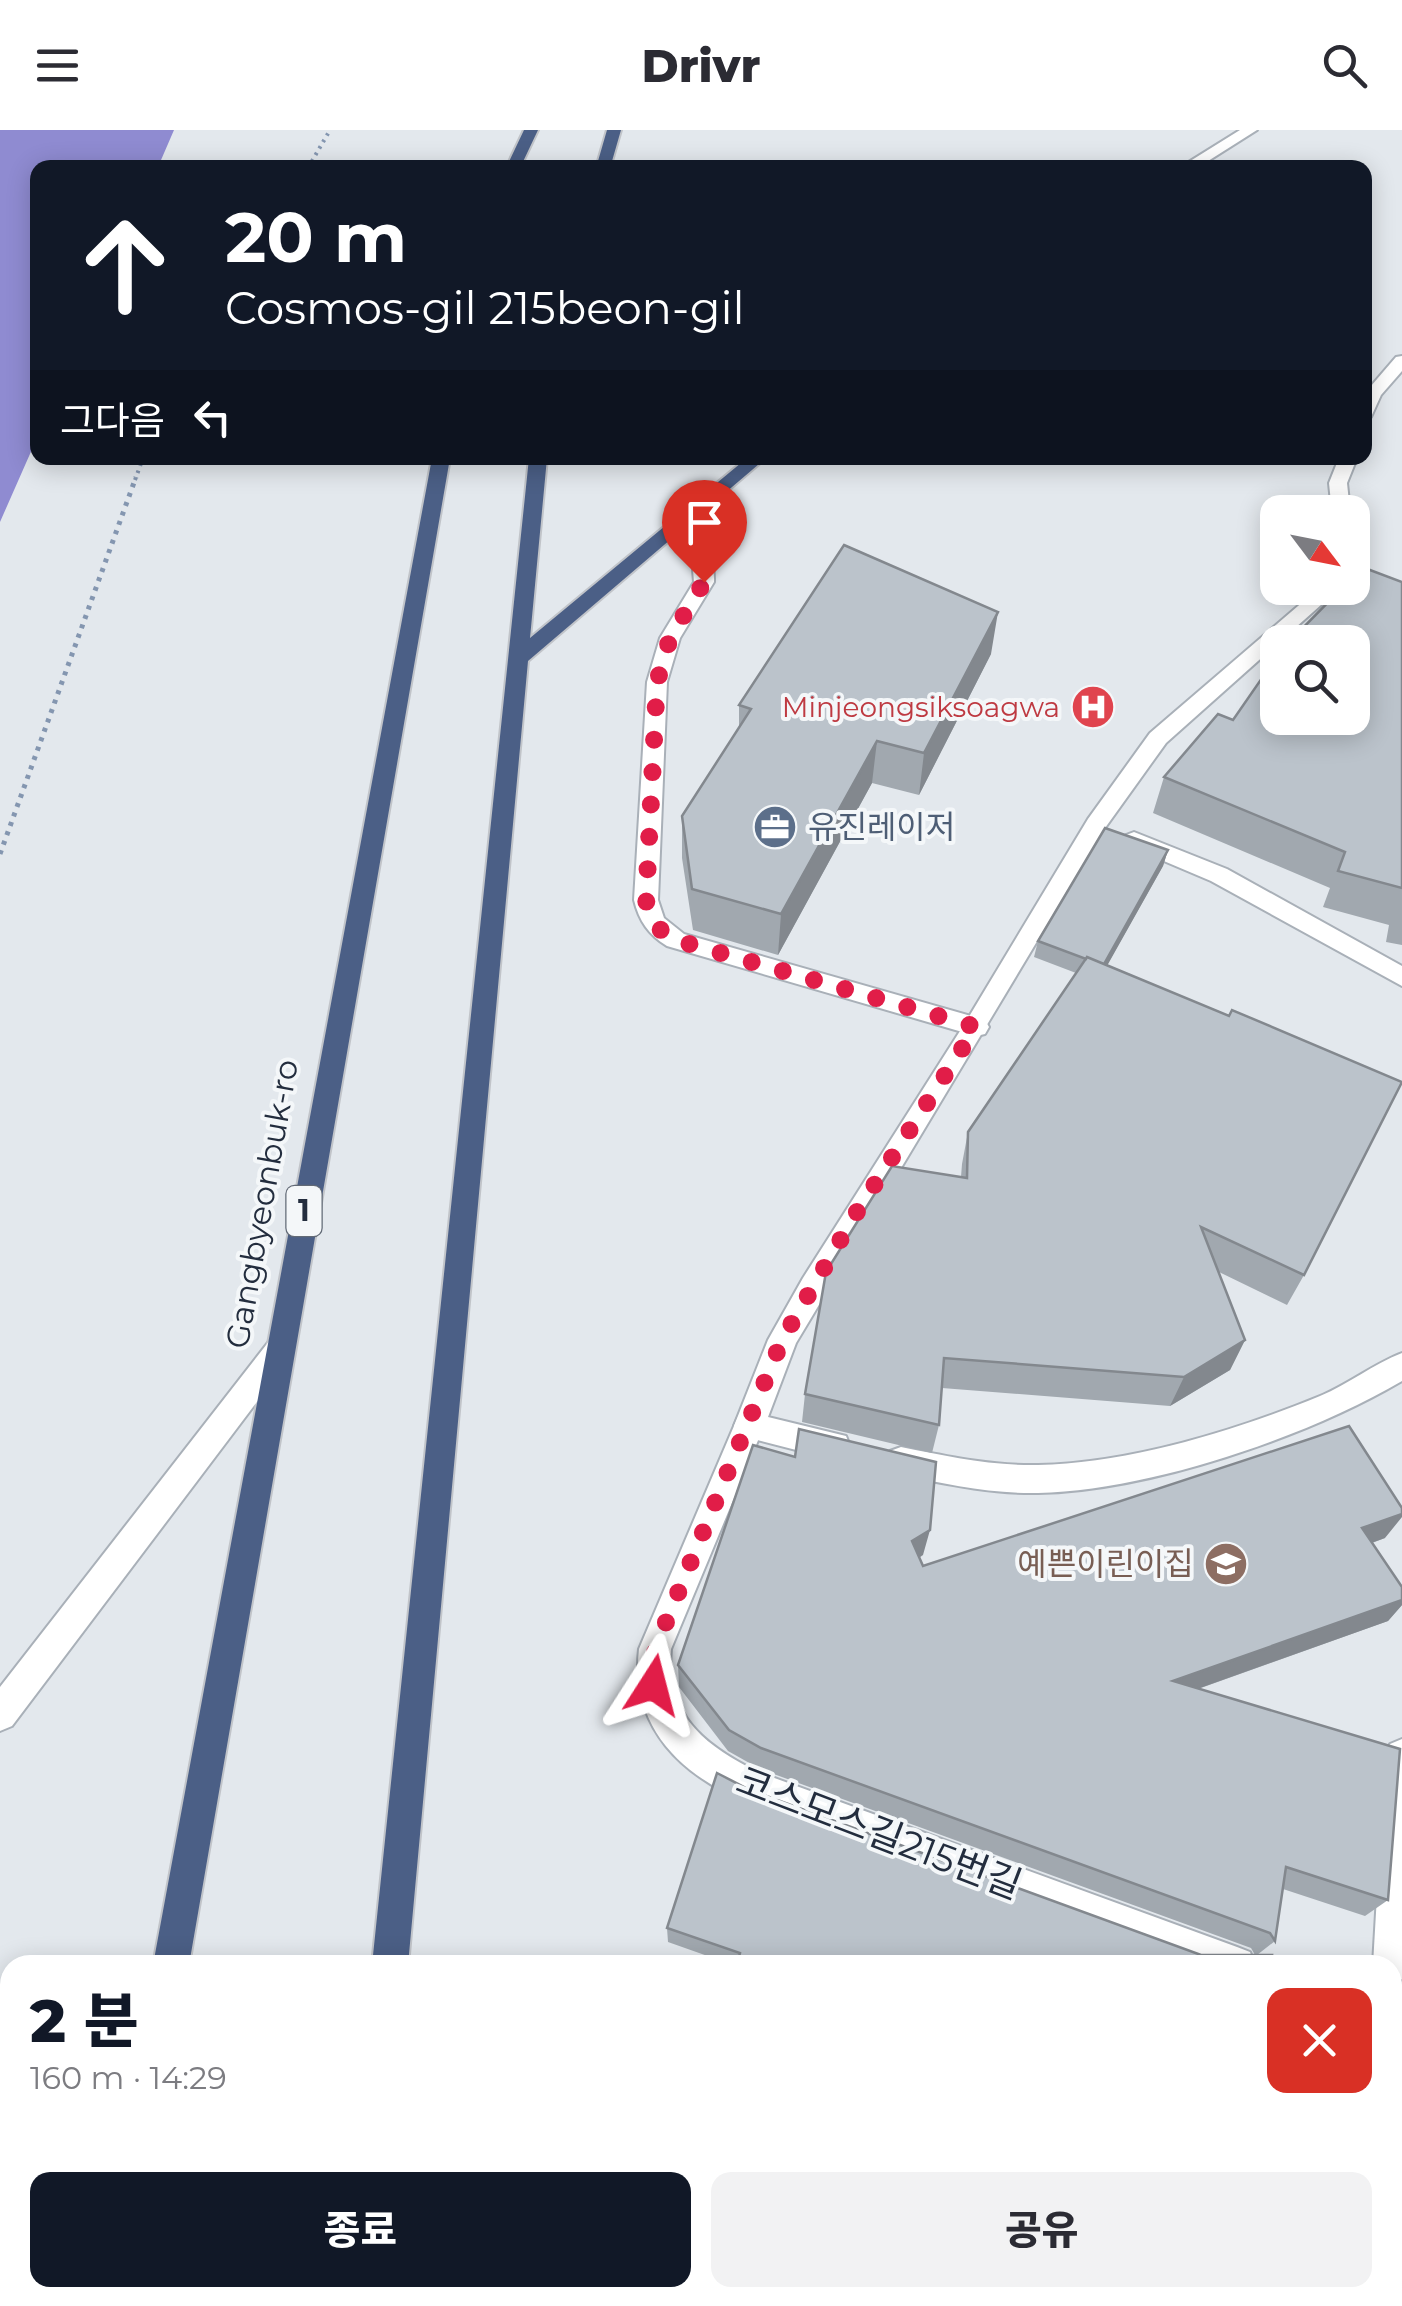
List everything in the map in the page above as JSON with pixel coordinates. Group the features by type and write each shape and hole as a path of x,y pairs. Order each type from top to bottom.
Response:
{"highway":[{"path":"518,160 531,130"},
{"path":"605,160 614,130"},
{"name":"Gangbyeonbuk-ro","path":"173,1955 440,465"},
{"path":"391,1955 522,656 537,465"},
{"path":"522,656 748,465"}],"street":[{"path":"1200,160 1246,133 1272,130"},
{"path":"1372,396 1402,362"},
{"path":"1339,495 1338,483 1345,465"},
{"path":"681,520 706,572 704,582 670,638 657,682 646,900 650,917 659,931 676,940 976,1027"},
{"name":"코스모스길215번길","path":"1210,1955 712,1770 683,1742 662,1710 653,1685 655,1649 782,1340 855,1215 976,1027 1096,824 1158,738 1311,605"},
{"path":"1096,824 1218,875 1402,977"},
{"path":"0,1714 280,1348"},
{"path":"749,1426 960,1474 1009,1480 1111,1474 1160,1463 1340,1401 1402,1366"},
{"path":"1392,1955 1402,1756"}],"path":[{"path":"313,160 330,130"},
{"path":"0,854 139,465"}],"shaded area":[{"path":"0,130 174,130 161,160 30,160 30,454 0,522"}],"building":[{"path":"844,545 998,612 924,753 877,741 781,914 692,889 682,816 751,709 739,705"},
{"path":"1370,570 1402,582 1402,888 1338,871 1345,852 1164,777 1218,714 1233,720 1260,681 1260,735 1370,735 1370,625 1306,625 1325,605 1370,605"},
{"path":"1105,828 1168,850 1104,964 1038,941"},
{"path":"1087,957 1229,1016 1232,1010 1402,1082 1304,1275 1201,1227 1245,1340 1184,1377 944,1358 939,1425 805,1394 826,1272 892,1166 967,1178 968,1132"},
{"path":"1349,1426 1402,1508 1402,1514 1362,1528 1402,1587 1402,1600 1173,1681 1400,1749 1388,1900 1286,1867 1275,1941 1270,1933 761,1748 729,1730 678,1665 753,1445 795,1457 799,1429 936,1462 930,1530 912,1541 923,1566"},
{"path":"717,1773 750,1790 1201,1955 740,1955 667,1928"}],"place":[{"name":"Minjeongsiksoagwa","path":"1093,707"},
{"name":"유진레이저","path":"775,827"},
{"name":"예쁜이린이집","path":"1226,1564"}],"route":[{"path":"653,1685 655,1649 782,1340 855,1215 976,1027 676,940 659,931 650,917 646,900 657,682 670,638 704,582"}]}
